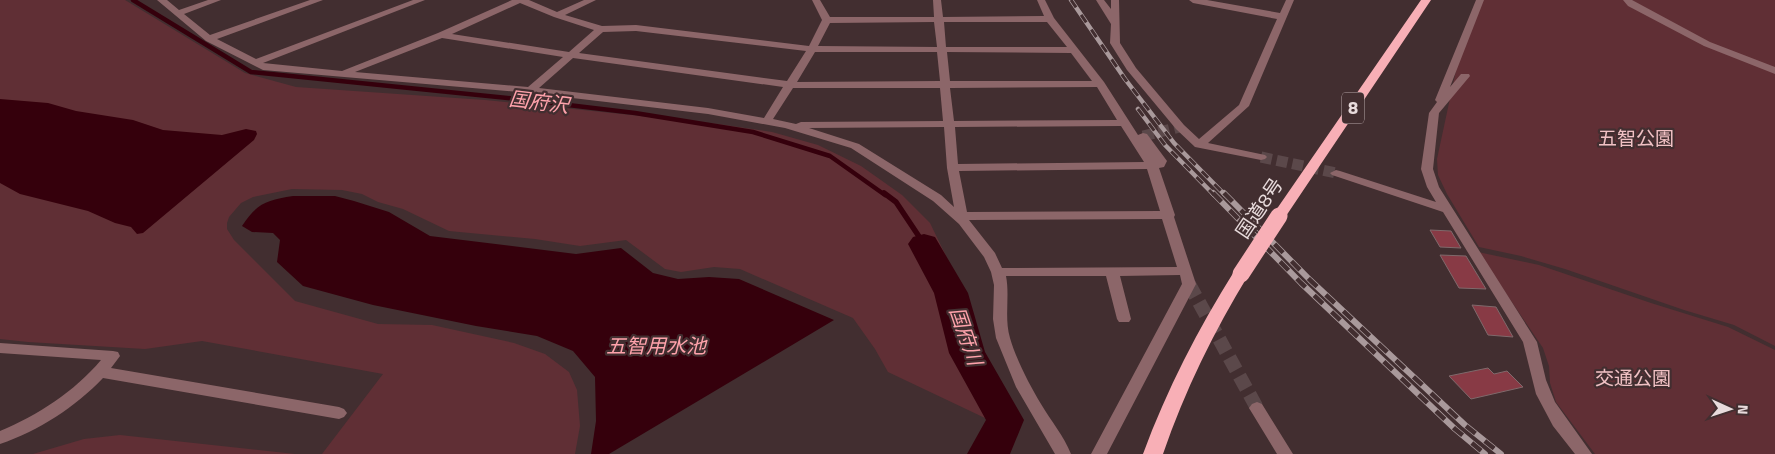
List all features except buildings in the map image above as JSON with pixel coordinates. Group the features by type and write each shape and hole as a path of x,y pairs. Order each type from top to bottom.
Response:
{"highway":[{"name":"国道8号","path":"1153,454 1164,420 1213,318 1279,216 1426,0"}],"street":[{"path":"161,0 208,39 262,67 530,90 667,105 787,125 855,146 937,198 962,219 979,240 998,272 1001,285 1000,319 1003,338 1024,387 1059,444 1063,454"},
{"path":"179,13 217,0"},
{"path":"208,39 319,0"},
{"path":"255,63 420,0"},
{"path":"342,74 441,35 520,0 556,15 601,29 636,28 812,49 1073,50"},
{"path":"556,15 592,0"},
{"path":"816,0 827,20"},
{"path":"937,0 953,168 962,219"},
{"path":"1041,0 1050,19 1100,84 1152,166 1187,277 1099,454"},
{"path":"1100,0 1116,24"},
{"path":"1116,0 1115,43 1132,70 1180,127 1199,145 1261,158"},
{"path":"1192,0 1218,2 1284,17"},
{"path":"1199,145 1244,106 1290,0"},
{"path":"1480,0 1434,112 1427,169 1433,187 1470,249 1530,342 1534,352 1539,382 1546,399 1584,454"},
{"path":"1627,0 1670,27 1775,71"},
{"path":"827,20 1050,19"},
{"path":"767,121 812,49 827,20"},
{"path":"530,90 601,29"},
{"path":"441,35 570,55 790,85 1100,84"},
{"path":"1434,112 1465,76"},
{"path":"787,125 1126,123"},
{"path":"953,168 1160,165 1161,161 1143,136"},
{"path":"1336,173 1448,210"},
{"path":"962,219 1169,215"},
{"path":"998,272 1112,272 1187,277"},
{"path":"1112,272 1124,319"},
{"path":"0,348 113,356 101,372 45,418 24,429 0,438"},
{"path":"101,372 340,413"},
{"path":"1257,408 1285,454"}],"green space":[{"path":"0,0 125,0 245,73 296,87 485,100 718,124 772,132 818,145 861,166 902,195 930,223 946,256 960,310 977,344 994,395 991,408 985,418 888,372 875,349 853,318 740,269 714,267 681,272 665,269 626,240 580,246 535,239 449,231 403,209 378,202 362,194 342,190 292,189 253,197 241,203 229,217 227,229 234,240 295,301 378,324 432,325 514,343 545,354 569,372 577,390 580,426 575,454 322,454 383,374 202,341 145,349 0,339"},
{"name":"五智公園","path":"1479,0 1775,0 1775,346 1734,325 1565,269 1521,256 1479,247 1447,194 1438,175 1437,159 1458,61"},
{"name":"交通公園","path":"1478,252 1539,265 1728,327 1775,350 1775,454 1595,454 1556,402 1550,383 1549,366 1543,348"},
{"path":"120,435 295,454 33,454 84,439"}],"water":[{"path":"0,99 48,103 76,111 133,120 163,130 222,135 246,129 256,131 257,134 254,140 143,233 137,234 131,227 115,223 88,211 20,194 0,183"},
{"name":"五智用水池","path":"293,196 335,196 354,201 389,212 430,236 576,254 621,248 653,273 678,279 709,277 739,279 834,320 609,454 591,454 596,421 595,377 573,351 537,336 476,326 373,305 303,286 277,262 280,240 273,233 252,232 242,226 247,218 263,204"}],"waterway":[{"name":"国府沢","path":"133,0 251,72 518,99 635,113 753,132 830,156 885,195"},
{"name":"国府沢","path":"884,193 896,202 924,244"},
{"name":"国府川","path":"924,244 951,293 967,353 1005,420 995,444 987,454"}],"tunnel":[{"path":"1143,136 1180,127"},
{"path":"1261,157 1336,173"},
{"path":"1189,284 1257,408"}],"railway":[{"path":"1071,0 1125,79 1174,143 1225,195"},
{"path":"1138,109 1165,145 1214,195"},
{"path":"1213,193 1301,283 1455,429 1485,454"},
{"path":"1224,193 1310,280 1465,425 1501,454"}]}
